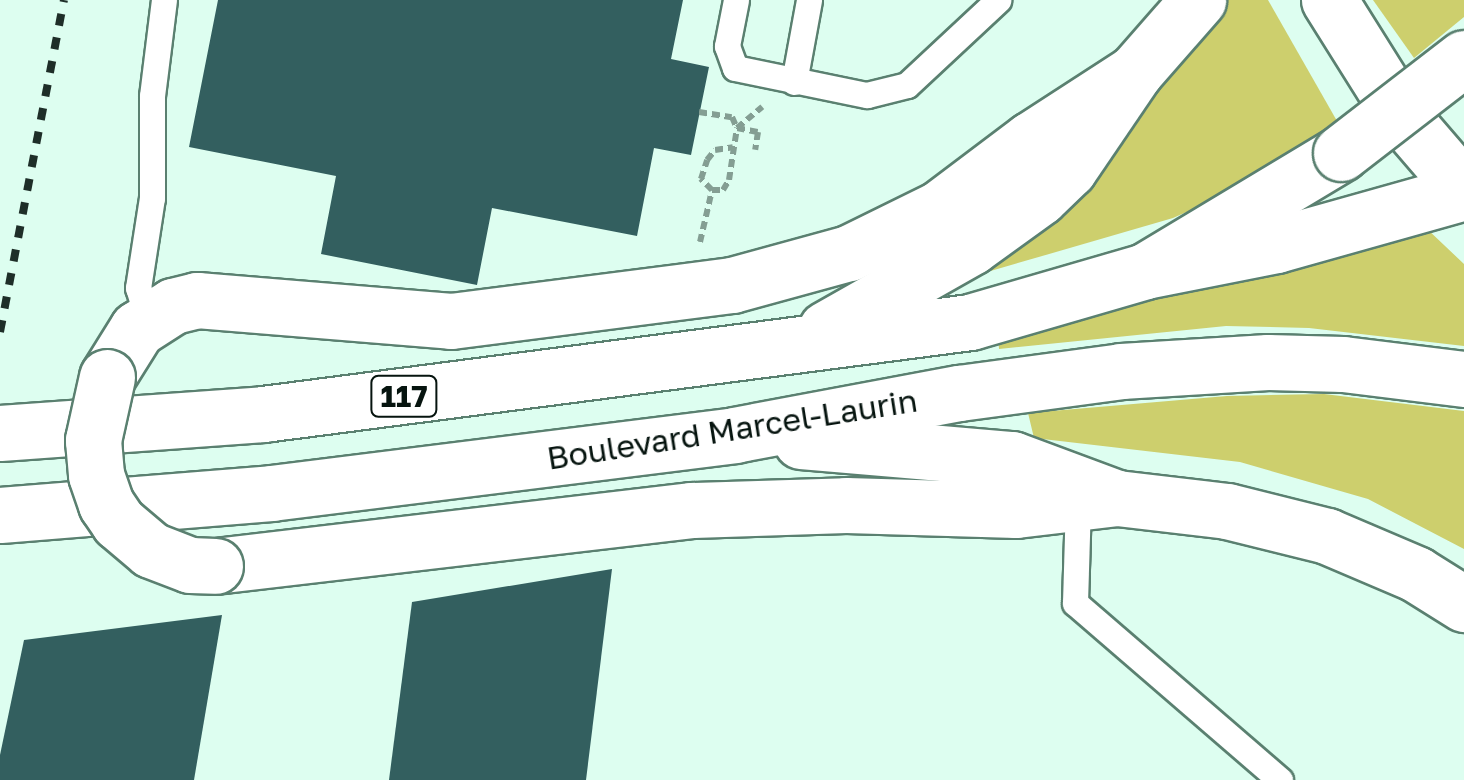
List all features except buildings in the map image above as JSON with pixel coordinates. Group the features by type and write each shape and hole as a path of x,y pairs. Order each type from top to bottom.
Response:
{"main road":[{"path":"806,341 1009,222 1069,169 1135,72 1198,0"},
{"path":"806,341 970,322 1145,271 1276,245 1464,190 1403,118 1328,0"},
{"path":"1145,271 1340,153 1464,58"},
{"path":"1135,72 1030,140 940,208 850,253 768,278 556,310 451,321 197,300 173,306 148,320 122,348 107,377 92,440 96,475 106,504 118,522 151,550 190,565 215,566 692,510 846,505 1016,510 1098,500 1227,511 1328,536 1416,574 1464,604"},
{"name":"117","path":"0,433 263,414 806,341"},
{"name":"Boulevard Marcel-Laurin","path":"0,515 271,493 734,435 959,393 1121,371 1268,362 1342,364 1464,379"},
{"path":"734,435 1012,460 1098,500"}],"lane":[{"path":"148,320 138,288 152,198 152,96 164,0"},
{"path":"736,0 727,46 735,68 866,95 907,85 998,0"},
{"path":"794,82 809,0"},
{"path":"1098,500 1076,603 1280,780"}],"path":[{"path":"700,112 732,118 737,128 727,186 712,190"},
{"path":"737,128 758,132 755,150"},
{"path":"712,190 702,179 706,160 715,150 733,148"},
{"path":"698,252 712,190"}],"shaded area":[{"path":"1216,0 1268,0 1337,121 1243,187 1173,218 939,286"},
{"path":"1373,0 1464,0 1464,17 1414,58"},
{"path":"1425,227 1464,264 1464,346 1309,328 1226,326 999,349 998,334"},
{"path":"1324,394 1464,411 1464,549 1368,499 1240,462 1034,438 1028,413 1227,396"}],"railway":[{"path":"0,332 64,0"}]}
